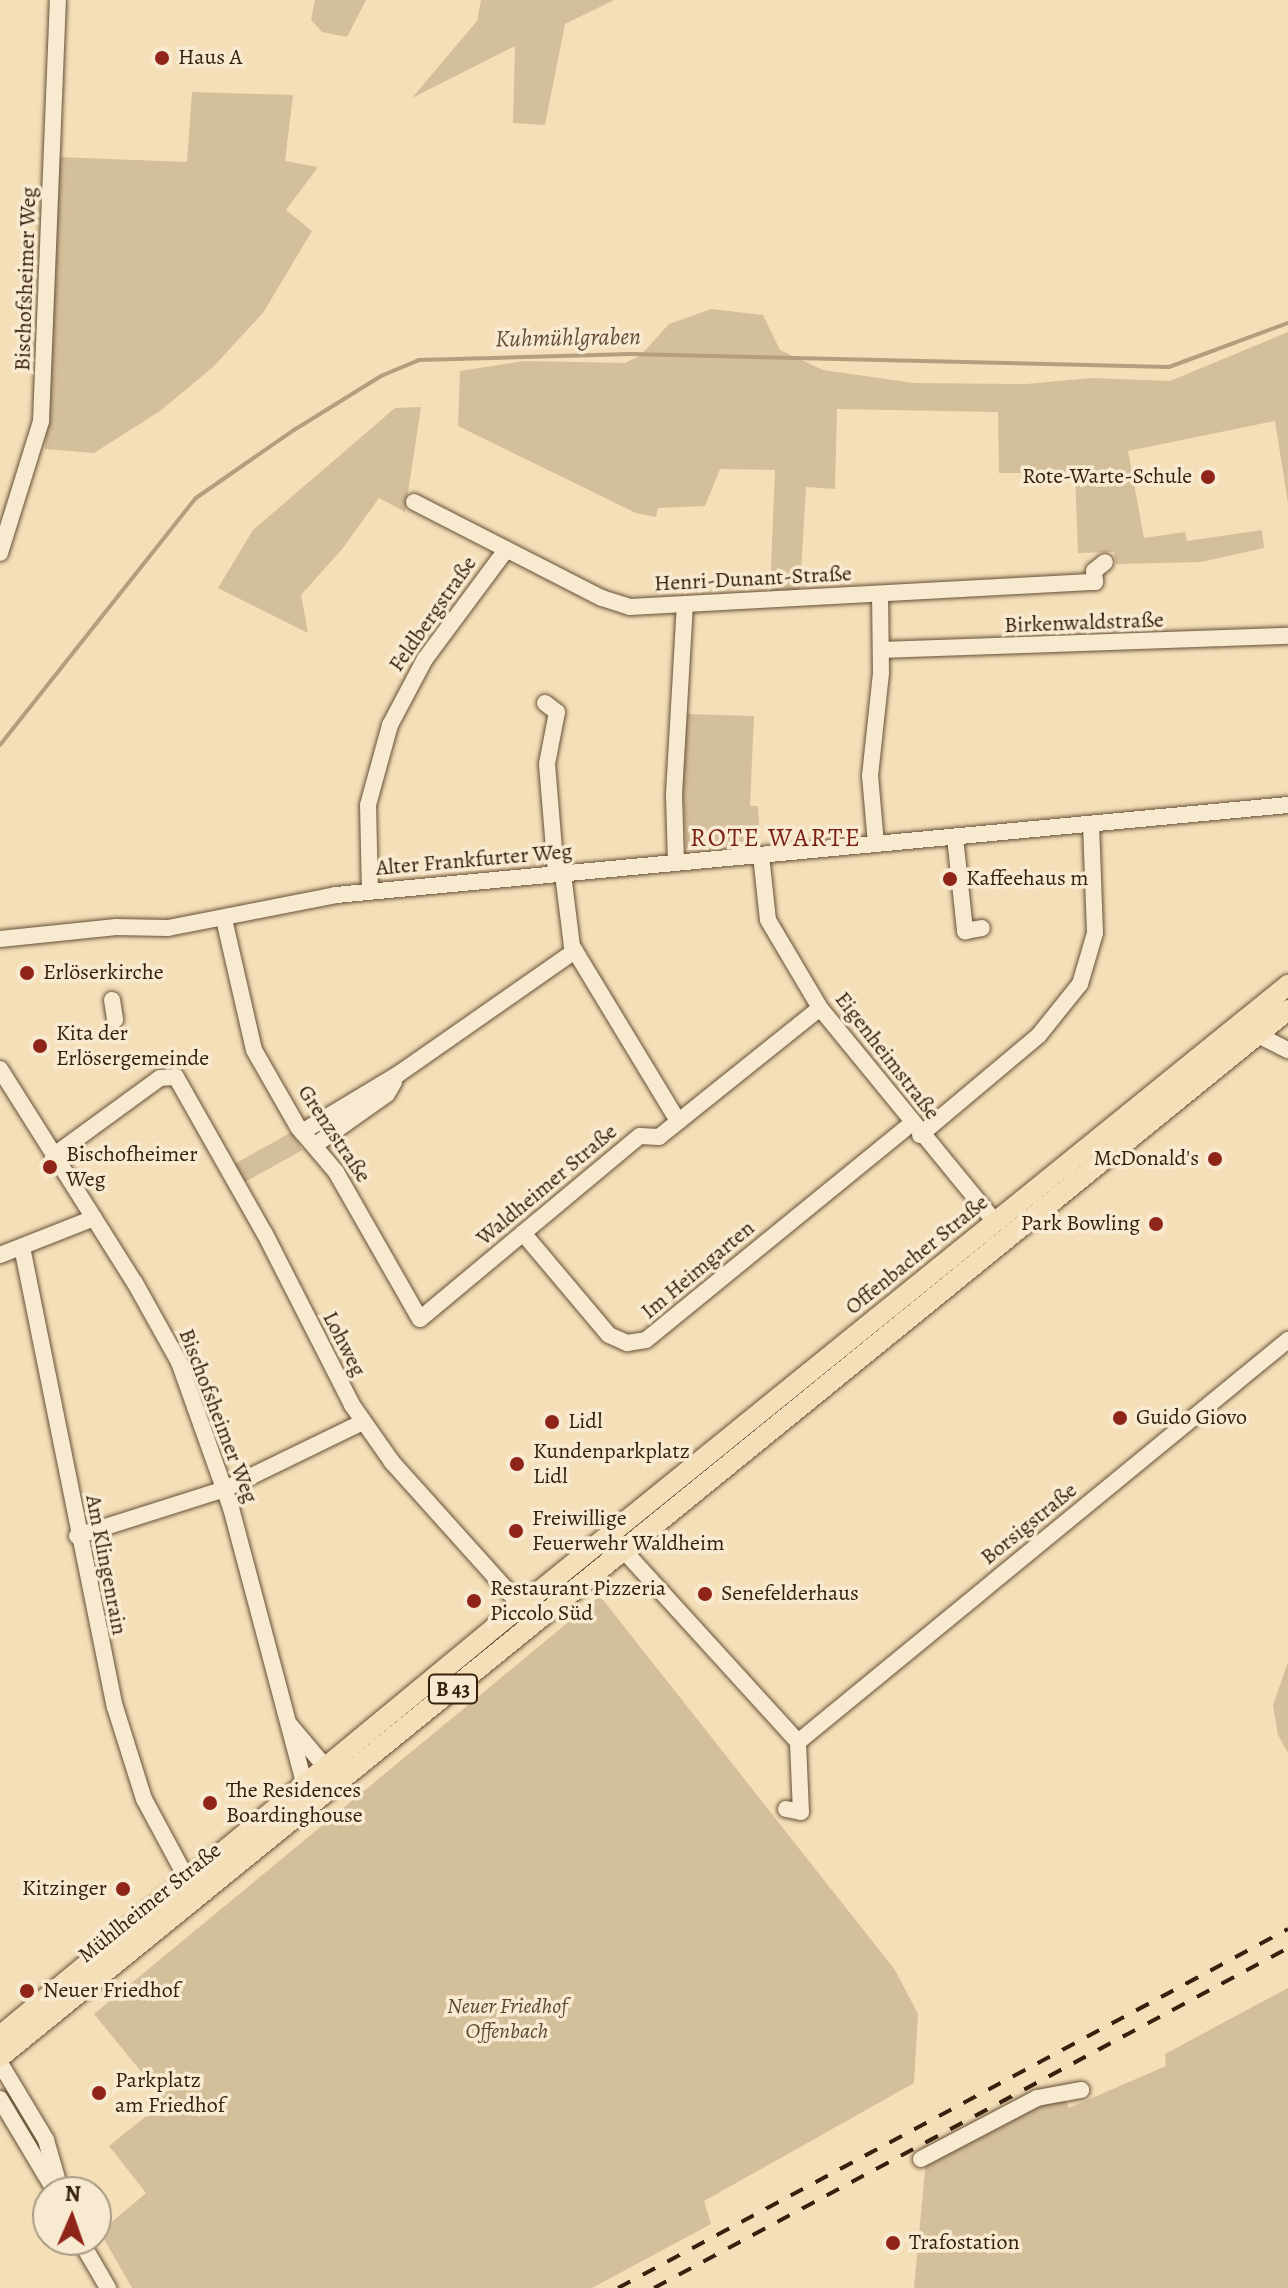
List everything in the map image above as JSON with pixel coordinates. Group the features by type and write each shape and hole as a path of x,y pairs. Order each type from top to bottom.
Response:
{"main road":[{"name":"Offenbacher Straße","path":"618,1543 996,1223 1288,985"},
{"name":"Offenbacher Straße","path":"585,1569 1288,1010"},
{"name":"Mühlheimer Straße","path":"0,2057 522,1607 585,1569"},
{"name":"Mühlheimer Straße","path":"331,1774 358,1765 585,1569"},
{"name":"Mühlheimer Straße","path":"0,2036 187,1879 307,1793"}],"street":[{"name":"Bischofsheimer Weg","path":"0,553 41,421 58,0"},
{"name":"Henri-Dunant-Straße","path":"414,502 619,605 685,606 1095,582 1094,571 1105,562"},
{"name":"Feldbergstraße","path":"370,892 367,814 390,725 425,659 506,550"},
{"path":"876,844 870,765 881,650 880,594"},
{"path":"676,863 674,794 685,606"},
{"name":"Birkenwaldstraße","path":"881,650 1288,636"},
{"path":"545,703 557,712 547,764 560,874 575,951 678,1121"},
{"name":"Alter Frankfurter Weg","path":"0,939 224,919 370,892 1288,805"},
{"name":"Im Heimgarten","path":"523,1233 609,1335 627,1343 646,1340 1039,1035 1080,984 1095,933 1091,824"},
{"path":"955,837 965,931 982,928"},
{"name":"Eigenheimstraße","path":"761,855 768,920 820,1008 915,1130 996,1223"},
{"name":"Grenzstraße","path":"224,919 254,1050 302,1132 336,1172 420,1319"},
{"path":"302,1132 397,1075 575,951"},
{"path":"112,1000 115,1020"},
{"name":"Waldheimer Straße","path":"420,1319 640,1136 659,1137 820,1008"},
{"path":"1256,1034 1288,1050"},
{"name":"Bischofsheimer Weg","path":"0,1069 94,1218 179,1362 225,1489 307,1793"},
{"name":"Lohweg","path":"53,1156 169,1074 179,1081 224,1160 330,1369 363,1422 392,1462 522,1607"},
{"path":"315,1145 387,1094 397,1075"},
{"path":"0,1255 94,1218"},
{"name":"Am Klingenrain","path":"22,1247 77,1536 133,1769 187,1879"},
{"name":"Borsigstraße","path":"798,1742 1288,1340"},
{"path":"77,1536 225,1489 363,1422"},
{"path":"618,1543 798,1742 801,1812 786,1809"},
{"name":"Bischofsheimer Weg","path":"288,1722 331,1774"},
{"path":"0,2063 46,2140 54,2176"},
{"path":"921,2159 1037,2098 1081,2090"},
{"path":"1,2102 48,2176"},
{"path":"89,2256 108,2288"}],"green space":[{"path":"315,0 366,0 347,37 322,32 311,20"},
{"path":"481,0 614,0 565,24 545,125 513,123 515,46 412,98 477,21"},
{"path":"192,92 293,95 285,161 318,167 286,210 312,231 263,313 213,367 160,411 94,453 45,449 59,157 187,162"},
{"path":"711,309 763,315 780,350 823,370 914,383 1026,384 1092,378 1170,381 1288,332 1288,503 1275,421 1128,451 1144,538 1185,532 1187,541 1262,530 1264,548 1201,562 1116,564 1114,552 1078,553 1075,473 999,473 998,412 837,409 835,489 806,487 800,590 770,592 775,470 720,469 705,506 658,508 656,517 636,513 458,426 460,371 524,361 625,363 641,355 669,324"},
{"path":"421,407 405,512 379,498 343,548 301,595 308,633 218,588 253,530 395,408"},
{"path":"687,714 754,716 750,806 758,806 760,842 686,849 683,787"},
{"path":"292,1132 302,1150 244,1182 234,1164"},
{"name":"Neuer Friedhof Offenbach","path":"600,1596 895,1970 918,2014 914,2083 704,2201 711,2224 592,2288 132,2288 112,2253 112,2222 146,2193 109,2146 165,2101 94,2014"},
{"path":"1288,1662 1288,1753 1278,1735 1273,1705"},
{"path":"1288,1988 1288,2288 914,2288 926,2160 1053,2095 1065,2100 1069,2108 1166,2066 1165,2054"}],"waterway":[{"name":"Kuhmühlgraben","path":"0,745 196,498 294,430 381,376 419,360 631,354 1169,367 1288,323"}],"railway":[{"path":"618,2288 1288,1929"},
{"path":"654,2288 1288,1948"}],"place":[{"name":"Haus A","path":"162,58"},
{"name":"Rote-Warte-Schule","path":"1208,477"},
{"name":"Kaffeehaus m","path":"950,879"},
{"name":"Erlöserkirche","path":"27,973"},
{"name":"Kita der Erlösergemeinde","path":"40,1046"},
{"name":"McDonald's","path":"1215,1159"},
{"name":"Bischofheimer Weg","path":"50,1167"},
{"name":"Park Bowling","path":"1156,1224"},
{"name":"Guido Giovo","path":"1120,1418"},
{"name":"Lidl","path":"552,1422"},
{"name":"Kundenparkplatz Lidl","path":"517,1464"},
{"name":"Freiwillige Feuerwehr Waldheim","path":"516,1531"},
{"name":"Senefelderhaus","path":"705,1594"},
{"name":"Restaurant Pizzeria Piccolo Süd","path":"474,1601"},
{"name":"The Residences Boardinghouse","path":"210,1803"},
{"name":"Kitzinger","path":"123,1889"},
{"name":"Neuer Friedhof","path":"27,1991"},
{"name":"Parkplatz am Friedhof","path":"99,2093"},
{"name":"Trafostation","path":"893,2243"}],"district":[{"name":"ROTE WARTE","path":"776,838"}]}
